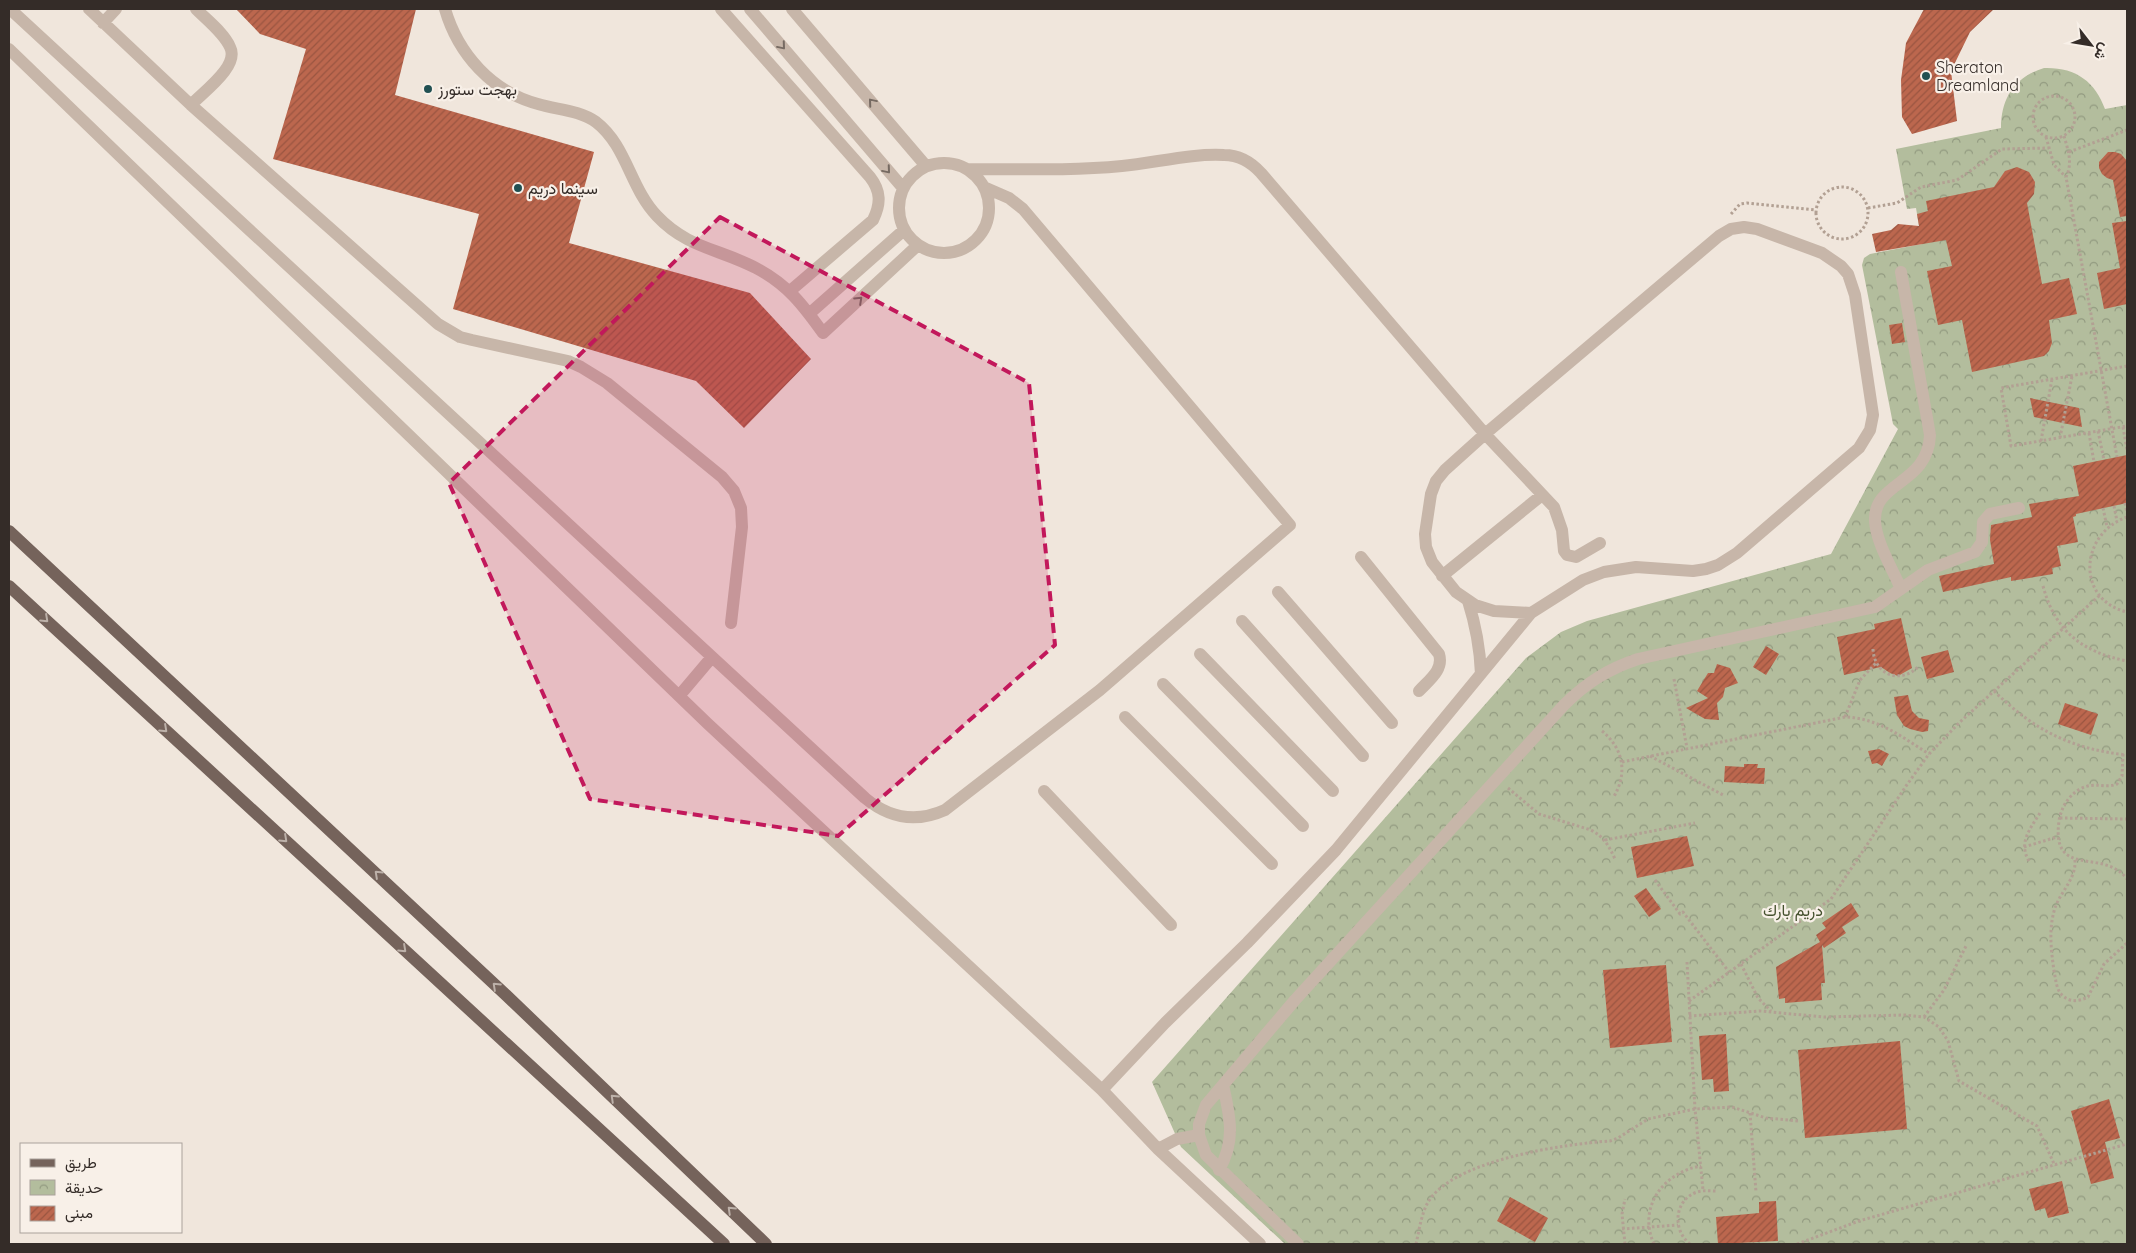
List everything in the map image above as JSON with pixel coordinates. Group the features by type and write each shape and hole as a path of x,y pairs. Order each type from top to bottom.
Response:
{"main road":[{"path":"9,531 428,922 766,1244"},
{"path":"9,586 724,1244"}],"lane":[{"path":"10,9 875,806 897,816 921,818 945,810 1100,690 1290,524 1023,209 1009,198 986,188"},
{"path":"88,9 190,105 448,331 472,340 568,361 581,367 607,383 722,477 738,499 742,517 731,623"},
{"path":"104,22 116,9"},
{"path":"190,105 228,69 232,58 230,46 196,9"},
{"path":"445,9 456,39 467,55 491,80 521,98 537,104 581,114 605,130 622,154 632,180 646,203 669,227 697,245 756,268 790,291 823,333 918,245"},
{"path":"721,9 870,177 877,189 879,204 873,220 790,291"},
{"path":"750,9 903,188"},
{"path":"792,9 926,166"},
{"path":"9,49 679,696 1102,1090 1158,1149 1260,1244"},
{"path":"968,169 1121,166 1216,155 1235,156 1254,165 1485,434 1554,506 1562,530 1564,551 1567,555 1576,557 1600,543"},
{"path":"940,162 955,163 968,169 986,188 989,214 985,227 973,243 956,252 942,254 929,251 918,245 904,230 899,217 903,188 916,172 926,166 940,162"},
{"path":"1102,1090 1165,1022 1247,943 1336,850 1531,613 1583,580 1604,572 1636,567 1693,571 1718,565 1737,553 1851,456 1865,440 1873,416 1855,295 1848,274 1836,261 1822,253 1757,229 1744,227 1731,229 1719,236 1485,434 1440,475 1431,494 1425,534 1426,547 1432,562 1456,592 1468,601 1494,611 1531,613"},
{"path":"809,314 904,230"},
{"path":"1900,272 1930,435 1927,451 1918,468 1886,493 1876,513 1878,534 1901,590"},
{"path":"1442,576 1542,495"},
{"path":"1298,1244 1219,1170 1206,1155 1199,1135 1202,1114 1206,1105 1295,1000 1576,692 1604,673 1638,659 1866,610 1885,602 1928,570 1975,552 1982,542 1983,522 1990,514 2019,508"},
{"path":"1361,558 1439,654 1440,667 1418,691"},
{"path":"1278,592 1392,722"},
{"path":"1468,601 1476,624 1481,674"},
{"path":"1242,621 1363,756"},
{"path":"1200,654 1333,792"},
{"path":"679,696 712,657"},
{"path":"1163,684 1303,826"},
{"path":"1125,717 1272,864"},
{"path":"1044,791 1171,925"},
{"path":"1219,1170 1229,1147 1231,1135 1228,1104 1223,1085"},
{"path":"1158,1149 1177,1139 1199,1135"}],"path":[{"path":"2046,137 2058,138 2064,136 2074,125 2075,111 2067,99 2054,95 2040,100 2033,113 2036,127 2046,137 2054,165 2066,177"},
{"path":"2069,152 2127,130"},
{"path":"2064,136 2069,152 2070,165 2066,177 2117,457"},
{"path":"1868,208 1897,203 1921,187 1952,182 1962,178 2002,149 2049,148"},
{"path":"1837,187 1853,189 1860,194 1868,208 1868,216 1861,230 1847,238 1839,239 1831,236 1819,225 1816,210 1823,195 1837,187"},
{"path":"1731,229 1730,215 1740,204 1747,203 1816,210"},
{"path":"2127,367 2001,388 2011,446 2125,427 2127,450"},
{"path":"2060,438 2072,376"},
{"path":"2041,441 2052,379"},
{"path":"2098,431 2104,460"},
{"path":"2089,433 2094,462"},
{"path":"2125,503 2127,515 2107,527 2094,544 2090,560 2091,576 2100,596 2115,608 2127,612"},
{"path":"2114,506 2117,520"},
{"path":"2103,508 2107,527"},
{"path":"2043,586 2050,607 2064,630 2076,642 2092,650 2127,661"},
{"path":"1689,1001 1831,899 1929,754 1960,722 2100,596"},
{"path":"1873,648 1876,663 1886,674 1900,677 1914,672 1919,666"},
{"path":"1845,717 1860,680 1876,663"},
{"path":"1674,680 1687,748"},
{"path":"1994,691 2027,720 2045,732 2086,748 2125,755 2122,776 2117,784 2110,786 2089,785 2074,793 2067,800 2060,818 2058,837 2065,852 2073,859 2110,865 2127,879"},
{"path":"1622,762 1845,717 1857,717 1881,724 1929,754"},
{"path":"1602,731 1616,744 1622,762 1621,781 1613,798"},
{"path":"1650,756 1725,796"},
{"path":"1498,779 1539,814 1591,830 1605,840 1615,859"},
{"path":"2028,861 2024,848 2027,834 2040,813"},
{"path":"2060,818 2127,819"},
{"path":"1605,840 1695,823"},
{"path":"2024,848 2058,837"},
{"path":"2073,859 2075,872 2056,905 2051,930 2052,955 2058,988 2061,994 2070,1000 2076,1001 2088,997 2104,964 2127,943"},
{"path":"1655,880 1680,914 1684,912 1729,972"},
{"path":"1924,1017 1944,990 1966,944"},
{"path":"1687,962 1695,1109 1703,1190"},
{"path":"1741,964 1758,998 1772,1012"},
{"path":"1690,1016 1772,1012 1824,1017 1905,1015 1924,1017 1939,1027 1948,1041 1959,1081 2037,1126 2055,1166"},
{"path":"1416,1244 1427,1204 1444,1184 1454,1177 1509,1158 1618,1138 1648,1119 1695,1109 1732,1108 1771,1119 1799,1120"},
{"path":"1750,1113 1756,1192"},
{"path":"1797,1244 1859,1221 2127,1144"},
{"path":"1654,1244 1649,1227 1651,1207 1662,1187 1679,1172 1701,1166"},
{"path":"1690,1244 1682,1236 1678,1224 1679,1209 1683,1202 1695,1192 1703,1190 1717,1191"},
{"path":"1625,1199 1622,1229 1625,1244"},
{"path":"1622,1229 1678,1224"}],"highlighted area":[{"path":"720,217 1029,383 1055,645 838,836 590,799 449,483"}],"green space":[{"name":"دريم بارك","path":"2044,68 2065,70 2082,78 2096,91 2105,109 2127,105 2127,1244 1285,1244 1181,1147 1152,1082 1526,658 1561,632 1587,621 1831,554 1898,429 1893,424 1862,265 1864,258 1870,254 1922,244 1916,208 1907,209 1896,149 2001,128 2004,107 2012,90 2025,77"}],"building":[{"path":"236,9 416,9 395,95 594,152 569,243 750,293 811,359 744,428 696,381 453,309 479,214 273,159 306,49 260,34"},
{"name":"Sheraton Dreamland","path":"1924,9 1994,9 1970,32 1951,71 1957,121 1912,134 1902,117 1901,80 1906,43"},
{"path":"2108,152 2121,154 2127,161 2127,216 2120,217 2113,180 2102,174 2099,168 2099,162"},
{"path":"2017,167 2029,172 2035,182 2034,194 2027,203 2042,284 2069,278 2077,314 2049,320 2052,343 2049,351 2044,356 1972,372 1962,320 1938,325 1927,271 1952,266 1946,240 1876,252 1872,234 1891,230 1898,224 1919,226 1917,214 1928,211 1926,201 1994,187 2005,171"},
{"path":"2127,221 2127,304 2104,309 2097,273 2120,268 2112,223"},
{"path":"1902,323 1905,342 1892,344 1889,325"},
{"path":"2030,398 2079,408 2082,427 2034,417"},
{"path":"2127,455 2127,503 2076,514 2073,517 2078,542 2057,546 2061,566 2052,568 2053,574 2011,581 2011,577 1943,592 1939,576 1994,564 1990,540 1991,525 2032,517 2029,504 2079,496 2073,466"},
{"path":"1901,618 1912,668 1898,676 1881,667 1844,675 1837,637 1875,629 1874,624"},
{"path":"1766,646 1779,654 1766,675 1753,667"},
{"path":"1948,650 1954,672 1927,679 1921,657"},
{"path":"1717,664 1730,668 1738,683 1725,688 1723,697 1717,703 1719,720 1705,719 1686,708 1708,698 1697,691 1708,673 1714,673"},
{"path":"1908,695 1912,711 1919,718 1929,720 1928,731 1922,732 1904,726 1897,715 1894,697"},
{"path":"2065,703 2098,714 2091,735 2058,724"},
{"path":"1879,749 1889,754 1882,766 1877,763 1872,764 1868,751"},
{"path":"1744,764 1758,764 1757,768 1765,768 1764,784 1724,782 1725,766 1744,767"},
{"path":"1687,836 1694,866 1637,878 1631,847"},
{"path":"1646,888 1661,909 1649,917 1634,896"},
{"path":"1851,903 1859,916 1842,927 1846,933 1824,948 1822,945 1825,983 1821,983 1822,1000 1785,1003 1785,998 1779,999 1776,967 1820,942 1816,935 1826,928 1822,923"},
{"path":"1666,965 1672,1042 1610,1048 1603,970"},
{"path":"1726,1034 1729,1091 1714,1092 1713,1079 1702,1080 1699,1036"},
{"path":"1900,1041 1907,1129 1805,1138 1798,1050"},
{"path":"2109,1099 2120,1138 2105,1142 2114,1178 2091,1184 2071,1111"},
{"path":"2062,1181 2069,1213 2048,1218 2045,1208 2035,1211 2029,1189"},
{"path":"1510,1197 1548,1218 1535,1242 1497,1221"},
{"path":"1776,1201 1778,1241 1718,1244 1716,1217 1759,1213 1759,1202"}],"place":[{"name":"Sheraton Dreamland","path":"1926,76"},
{"name":"بهجت ستورز","path":"428,89"},
{"name":"سينما دريم","path":"518,188"}]}
